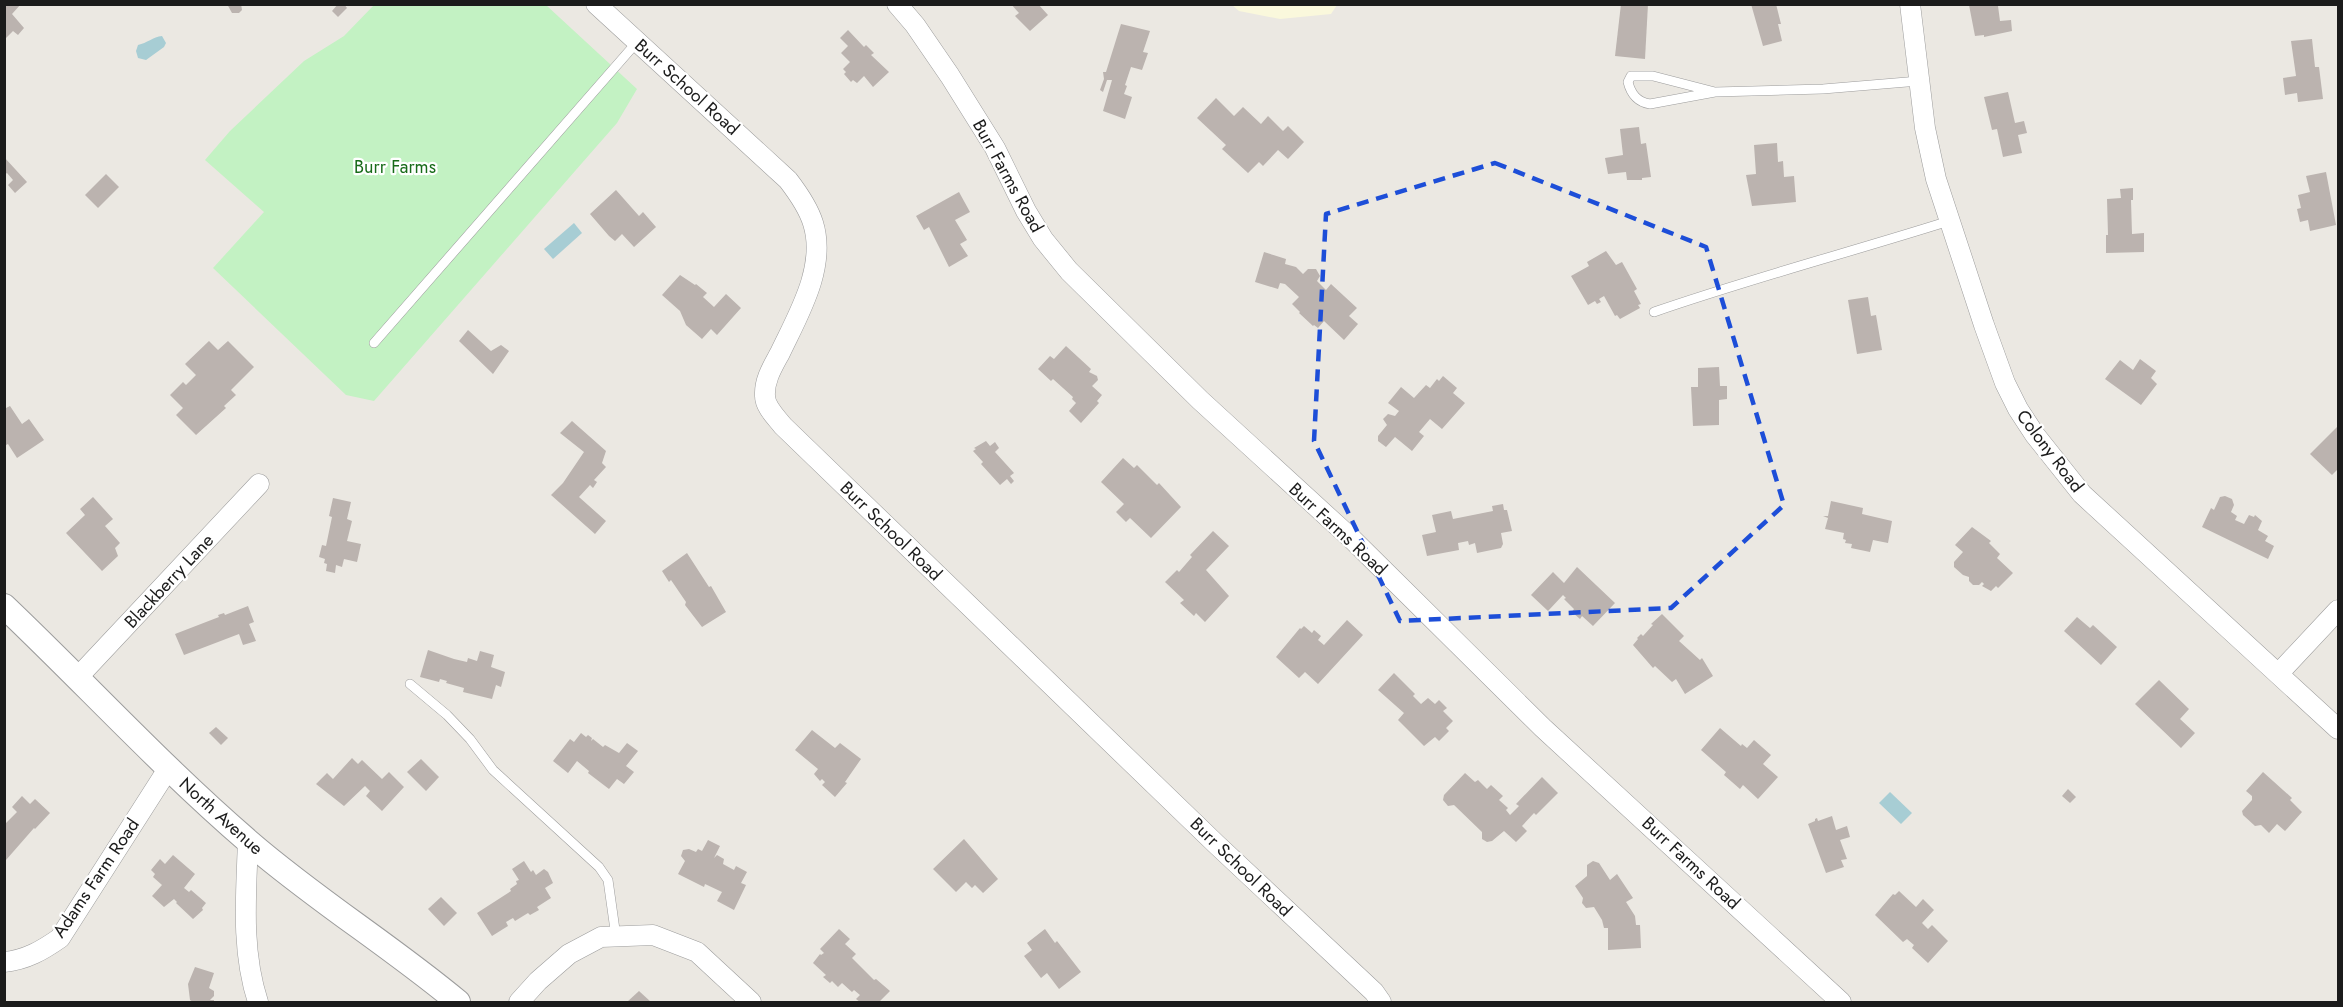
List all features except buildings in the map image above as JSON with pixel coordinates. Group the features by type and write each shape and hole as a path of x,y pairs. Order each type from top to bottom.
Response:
{"street":[{"name":"Burr School Road","path":"596,4 788,180 813,221 817,249 812,276 801,309 765,384 764,398 767,406 983,620 1374,992 1381,1002"},
{"name":"Burr Farms Road","path":"897,4 915,25 950,76 995,148 1026,212 1043,239 1069,271 1200,400 1353,540 1543,728 1841,1002"},
{"name":"Colony Road","path":"1910,4 1925,128 1934,168 1963,266 2005,382 2018,409 2035,435 2082,494 2338,729"},
{"name":"Blackberry Lane","path":"78,677 259,484"},
{"name":"North Avenue","path":"4,606 78,677 168,769 248,841 458,1002"},
{"path":"2279,673 2338,610"},
{"name":"Adams Farm Road","path":"4,962 19,960 45,949 60,938 168,769"},
{"path":"248,841 245,933 250,979 258,1002"},
{"path":"519,1002 538,981 569,954 601,937 653,935 697,952 751,1002"}],"lane":[{"path":"374,343 637,42"},
{"path":"1715,92 1653,76 1631,76 1628,82 1634,97 1641,103 1650,104 1715,92 1823,89 1919,81"},
{"path":"1654,312 1740,282 1844,254 1949,221"},
{"path":"410,684 447,715 470,739 493,770 599,867 608,880 616,937"}],"highlighted area":[{"path":"1495,163 1706,247 1784,505 1671,608 1400,621 1314,441 1326,214"}],"shaded area":[{"path":"1232,5 1337,5 1331,14 1280,19 1239,11"}],"green space":[{"name":"Burr Farms","path":"374,5 546,5 637,89 617,123 374,401 346,395 213,268 264,212 205,160 230,131 304,61 344,36"}],"water":[{"path":"162,36 166,43 164,47 146,60 138,58 136,51 138,45"},
{"path":"574,223 582,233 553,259 544,249"},
{"path":"1890,792 1912,813 1901,824 1879,803"}]}
